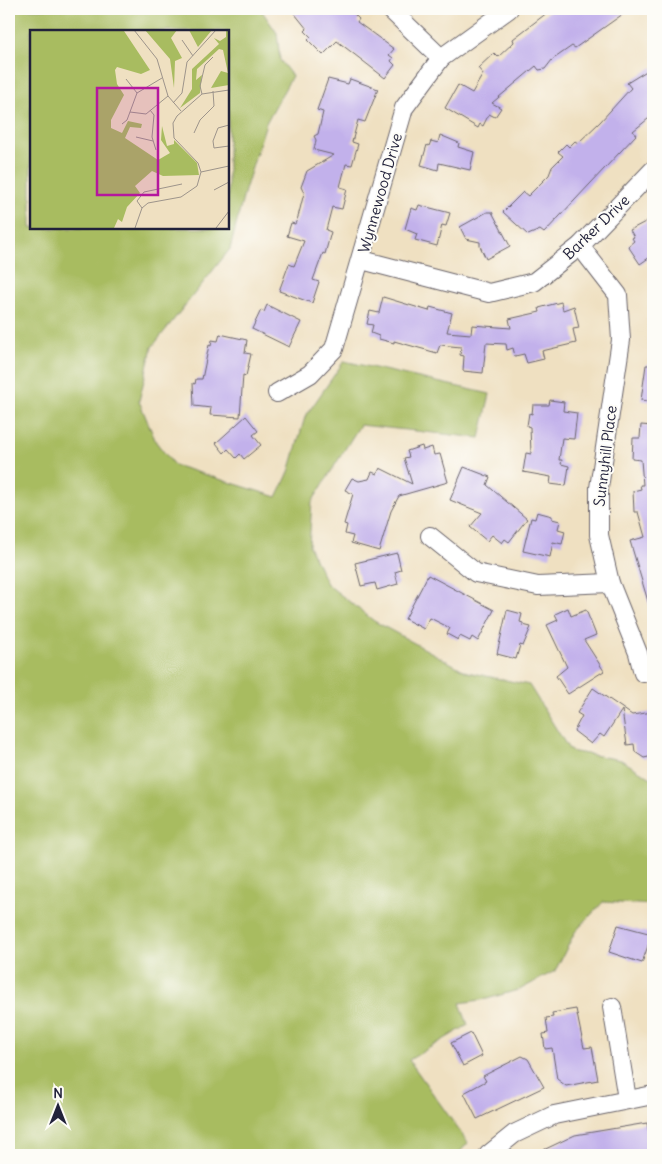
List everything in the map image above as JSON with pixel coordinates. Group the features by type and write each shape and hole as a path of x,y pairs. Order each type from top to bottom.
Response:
{"street":[{"path":"390,9 440,58"},
{"name":"Wynnewood Drive","path":"277,393 310,374 334,349 362,260 404,108 440,58 509,9"},
{"name":"Barker Drive","path":"362,260 489,293 534,282 580,246 653,170"},
{"name":"Sunnyhill Place","path":"580,246 618,295 621,340 598,488 598,535 610,583 638,653 643,673"},
{"path":"430,536 476,573 538,586 610,583"},
{"path":"612,1007 627,1099"},
{"path":"488,1155 514,1134 554,1115 653,1095"}],"green space":[{"path":"9,9 260,9 262,11 277,33 280,60 292,76 266,123 245,190 230,249 152,347 139,401 156,442 174,465 277,497 289,472 305,417 344,361 490,394 480,438 360,425 312,502 309,546 327,584 374,621 467,672 529,685 570,751 621,760 653,779 653,905 603,902 575,932 555,971 521,989 487,999 460,1003 468,1025 409,1060 468,1143 457,1155 9,1155"}],"building":[{"path":"291,9 349,9 359,19 357,22 394,49 389,55 393,58 391,61 395,65 385,78 337,41 323,55 308,40 311,37 305,31 307,29"},
{"path":"552,9 630,9 575,48 572,46 552,60 545,69 539,70 536,66 492,103 501,108 495,117 489,114 483,126 480,124 478,128 445,108 458,85 472,93 483,74 478,68 494,53 498,57 514,42 513,39"},
{"path":"653,67 653,115 633,131 636,135 544,233 540,230 528,235 503,212 523,192 528,196 549,175 552,167 563,156 558,152 566,144 569,147 575,141 578,143 600,122 631,88 627,83"},
{"path":"328,79 348,84 350,79 378,89 365,122 358,120 352,142 358,144 352,165 346,164 340,187 347,189 342,209 332,207 326,230 331,232 325,254 323,253 313,280 319,282 312,303 279,291 289,264 294,266 304,241 287,236 291,223 295,224 298,217 304,193 301,187 307,171 334,155 314,150 316,140 314,136 318,134 323,112 317,110"},
{"path":"440,135 459,143 458,147 474,152 470,170 439,163 438,170 421,165 427,145 429,146 431,141 438,143"},
{"path":"419,205 450,213 446,226 442,225 437,246 415,240 417,234 405,229 411,208 417,210"},
{"path":"487,212 492,212 510,246 486,259 480,242 466,239 460,227"},
{"path":"647,221 653,229 653,255 640,264 628,246 634,241 630,230"},
{"path":"383,297 429,311 430,307 452,313 447,332 471,334 472,325 511,328 509,319 540,312 539,308 561,302 563,310 574,306 579,328 573,329 576,343 542,351 544,359 527,363 524,354 515,356 513,348 507,350 506,344 486,343 483,373 463,371 464,356 460,355 461,347 440,345 437,353 394,341 394,343 379,339 379,336 371,333 373,325 367,324 370,311 379,313"},
{"path":"267,305 301,322 289,347 252,329 261,310 264,312"},
{"path":"220,334 247,340 245,353 251,354 246,376 243,375 240,417 210,415 211,408 194,406 193,383 195,384 196,379 202,379 209,345 211,346 212,340 218,341"},
{"path":"646,365 653,365 653,402 641,400"},
{"path":"550,400 564,402 563,411 577,413 574,439 562,438 559,460 562,460 561,464 569,466 566,486 550,484 551,477 523,472 526,453 531,454 530,427 527,426 529,413 532,414 533,405 549,405"},
{"path":"246,416 258,431 253,435 261,445 244,459 240,454 236,458 228,449 224,453 216,443"},
{"path":"641,425 653,426 653,608 650,608 630,541 645,537 638,512 634,512 633,491 641,489 640,485 643,485 641,460 632,459 633,438 640,438"},
{"path":"422,446 423,450 432,447 434,455 440,454 448,482 399,496 391,511 379,551 351,543 353,536 345,534 347,525 344,524 353,494 345,490 352,478 359,481 369,479 372,472 377,474 380,468 412,484 404,458 409,457 407,451"},
{"path":"464,467 490,477 487,485 527,519 509,542 505,539 502,543 492,535 487,541 470,527 482,513 450,500"},
{"path":"537,512 552,516 552,519 560,521 558,529 565,531 562,544 553,542 550,557 523,551 531,518 535,519"},
{"path":"397,553 401,570 395,572 398,584 377,590 375,583 361,586 355,563"},
{"path":"428,575 494,610 478,641 472,637 470,641 460,636 458,640 447,634 450,628 430,618 424,629 405,619"},
{"path":"568,608 571,616 586,610 596,635 584,640 604,671 568,694 556,676 567,667 547,625 558,620 555,614"},
{"path":"507,610 522,614 520,622 531,627 523,646 520,645 516,659 497,654"},
{"path":"593,688 632,715 653,712 653,756 644,758 635,752 634,744 627,745 622,710 604,737 600,734 591,744 574,731 582,716 577,713"},
{"path":"618,925 652,934 642,963 609,952"},
{"path":"576,1009 584,1048 592,1047 598,1080 566,1086 557,1079 552,1048 545,1049 543,1034 548,1033 546,1018 553,1017 552,1013"},
{"path":"471,1033 482,1056 463,1066 451,1043"},
{"path":"522,1056 528,1059 544,1087 477,1119 464,1093 486,1081 483,1076"},
{"path":"647,1123 653,1155 533,1155 575,1135"}]}
